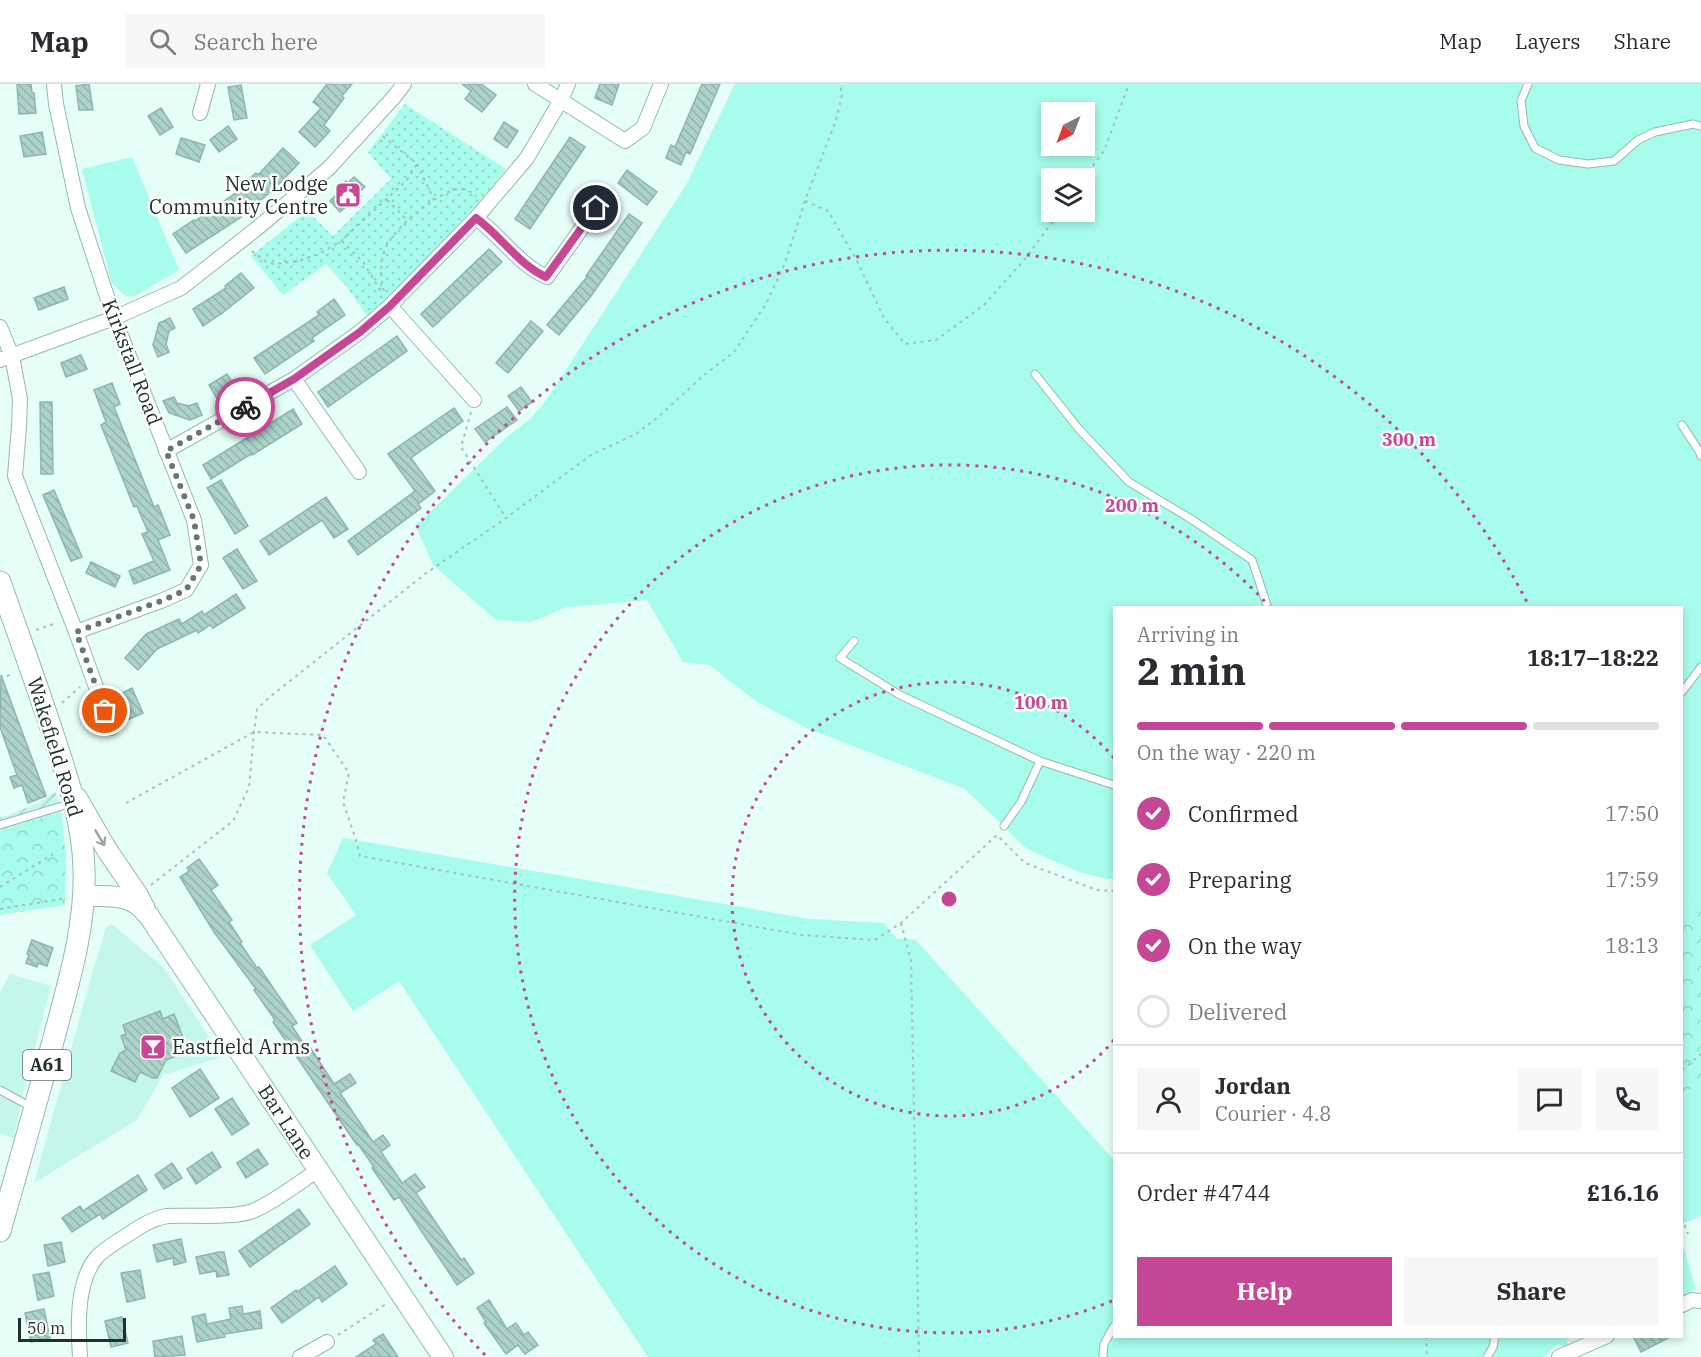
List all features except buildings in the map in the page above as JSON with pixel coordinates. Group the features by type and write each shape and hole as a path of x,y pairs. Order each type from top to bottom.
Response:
{"main road":[{"name":"Wakefield Road","path":"0,582 73,795 82,842 84,868 84,896 68,982 0,1231"},
{"path":"73,795 149,916"},
{"name":"Bar Lane","path":"84,896 105,896 129,900 149,916 443,1357"}],"street":[{"name":"Kirkstall Road","path":"54,84 56,104 78,208 114,318 194,520 201,565 186,590 76,632"},
{"path":"200,113 208,84"},
{"path":"6,358 114,318 181,288 329,168 404,84"},
{"path":"535,84 625,141 643,128 661,84"},
{"path":"166,451 294,379 360,332 390,306 488,206 527,158 568,84"},
{"path":"476,218 488,226 534,272 546,277 596,208"},
{"path":"390,306 474,400"},
{"path":"0,327 6,358 20,399 20,427 15,476 111,728"},
{"path":"294,379 359,472"},
{"path":"80,1357 78,1323 80,1304 90,1268 97,1257 144,1224 157,1218 250,1212 318,1170"},
{"path":"1683,1304 1692,1300 1701,1301"},
{"path":"1559,1357 1602,1338"},
{"path":"300,1357 327,1342"}],"lane":[{"path":"1528,84 1521,101 1524,126 1535,147 1559,159 1588,164 1614,161 1638,140 1654,132 1693,124 1701,126"},
{"path":"1035,374 1078,428 1129,482 1191,519 1252,560 1267,606"},
{"path":"1682,425 1701,456"},
{"path":"854,641 840,658 900,695 1040,761 1113,784"},
{"path":"1683,691 1701,667"},
{"path":"1004,826 1021,802 1040,761"},
{"path":"0,825 73,795"},
{"path":"0,1090 35,1109"},
{"path":"1103,1357 1104,1344 1113,1328"},
{"path":"1487,1357 1493,1347 1495,1338"}],"path":[{"path":"137,894 233,821 249,787 257,709 271,696 425,574 591,455 636,434 734,352 766,304 785,263 805,201 836,120 842,95 840,84"},
{"path":"1091,168 1104,151 1129,84"},
{"path":"369,124 417,164 434,200"},
{"path":"243,240 255,254 274,264 299,261 319,254 341,241 407,180 417,164"},
{"path":"341,241 363,262 386,299 381,280 384,254 387,244 395,233 408,221 434,200 453,190 462,189 472,192 488,206"},
{"path":"386,199 408,221"},
{"path":"805,201 828,211 856,260 884,318 905,345 936,340 984,305 1024,260 1052,222"},
{"path":"474,400 461,447 506,518"},
{"path":"19,636 71,618"},
{"path":"47,715 92,677"},
{"path":"126,803 254,732 323,735 349,773 343,802 360,856 802,935 875,940 901,922 997,835 1025,863 1097,890 1113,891"},
{"path":"0,887 53,854"},
{"path":"0,909 84,896"},
{"path":"901,922 911,961 919,1357"},
{"path":"1683,1069 1701,1054"},
{"path":"1683,1221 1688,1234"},
{"path":"327,1342 401,1294"},
{"path":"1426,1338 1427,1357"}],"shaded area":[{"path":"55,791 61,812 0,832 0,818 39,803"},
{"path":"112,924 164,968 222,1057 163,1075 137,1120 34,1183 106,927"},
{"path":"10,974 51,986 23,1093 14,1138 0,1134 0,992"}],"green space":[{"path":"735,84 1701,84 1701,895 1683,921 1683,606 1113,606 1113,879 1108,879 1079,872 1027,849 965,789 809,729 759,703 710,665 683,662 647,600 567,607 531,622 496,620 433,565 416,526 507,437 530,419 545,402 686,185"},
{"path":"405,104 506,169 440,245 367,316 347,287 326,264 283,295 251,256 307,211 333,236 391,179 368,152"},
{"path":"132,157 179,270 133,297 124,295 112,284 82,169"},
{"path":"61,812 66,857 65,905 0,915 0,832"},
{"path":"343,838 810,919 884,923 897,939 915,939 1113,1159 1113,1338 1567,1338 1568,1347 1557,1345 1543,1357 648,1357 399,981 353,1011 310,945 356,915 327,873"},
{"path":"1701,891 1701,1078 1683,1096 1683,915"},
{"path":"1701,1078 1701,1216 1683,1224 1683,1096"},
{"path":"1683,1245 1696,1289 1683,1296"}],"way so far":[{"path":"105,711 76,632 186,590 201,565 194,520 166,451 245,407"}],"place":[{"name":"New Lodge Community Centre","path":"348,195"},
{"name":"Eastfield Arms","path":"153,1047"}],"route":[{"path":"245,407 294,379 360,332 390,306 476,218 488,226 534,272 546,277 596,208"}]}
